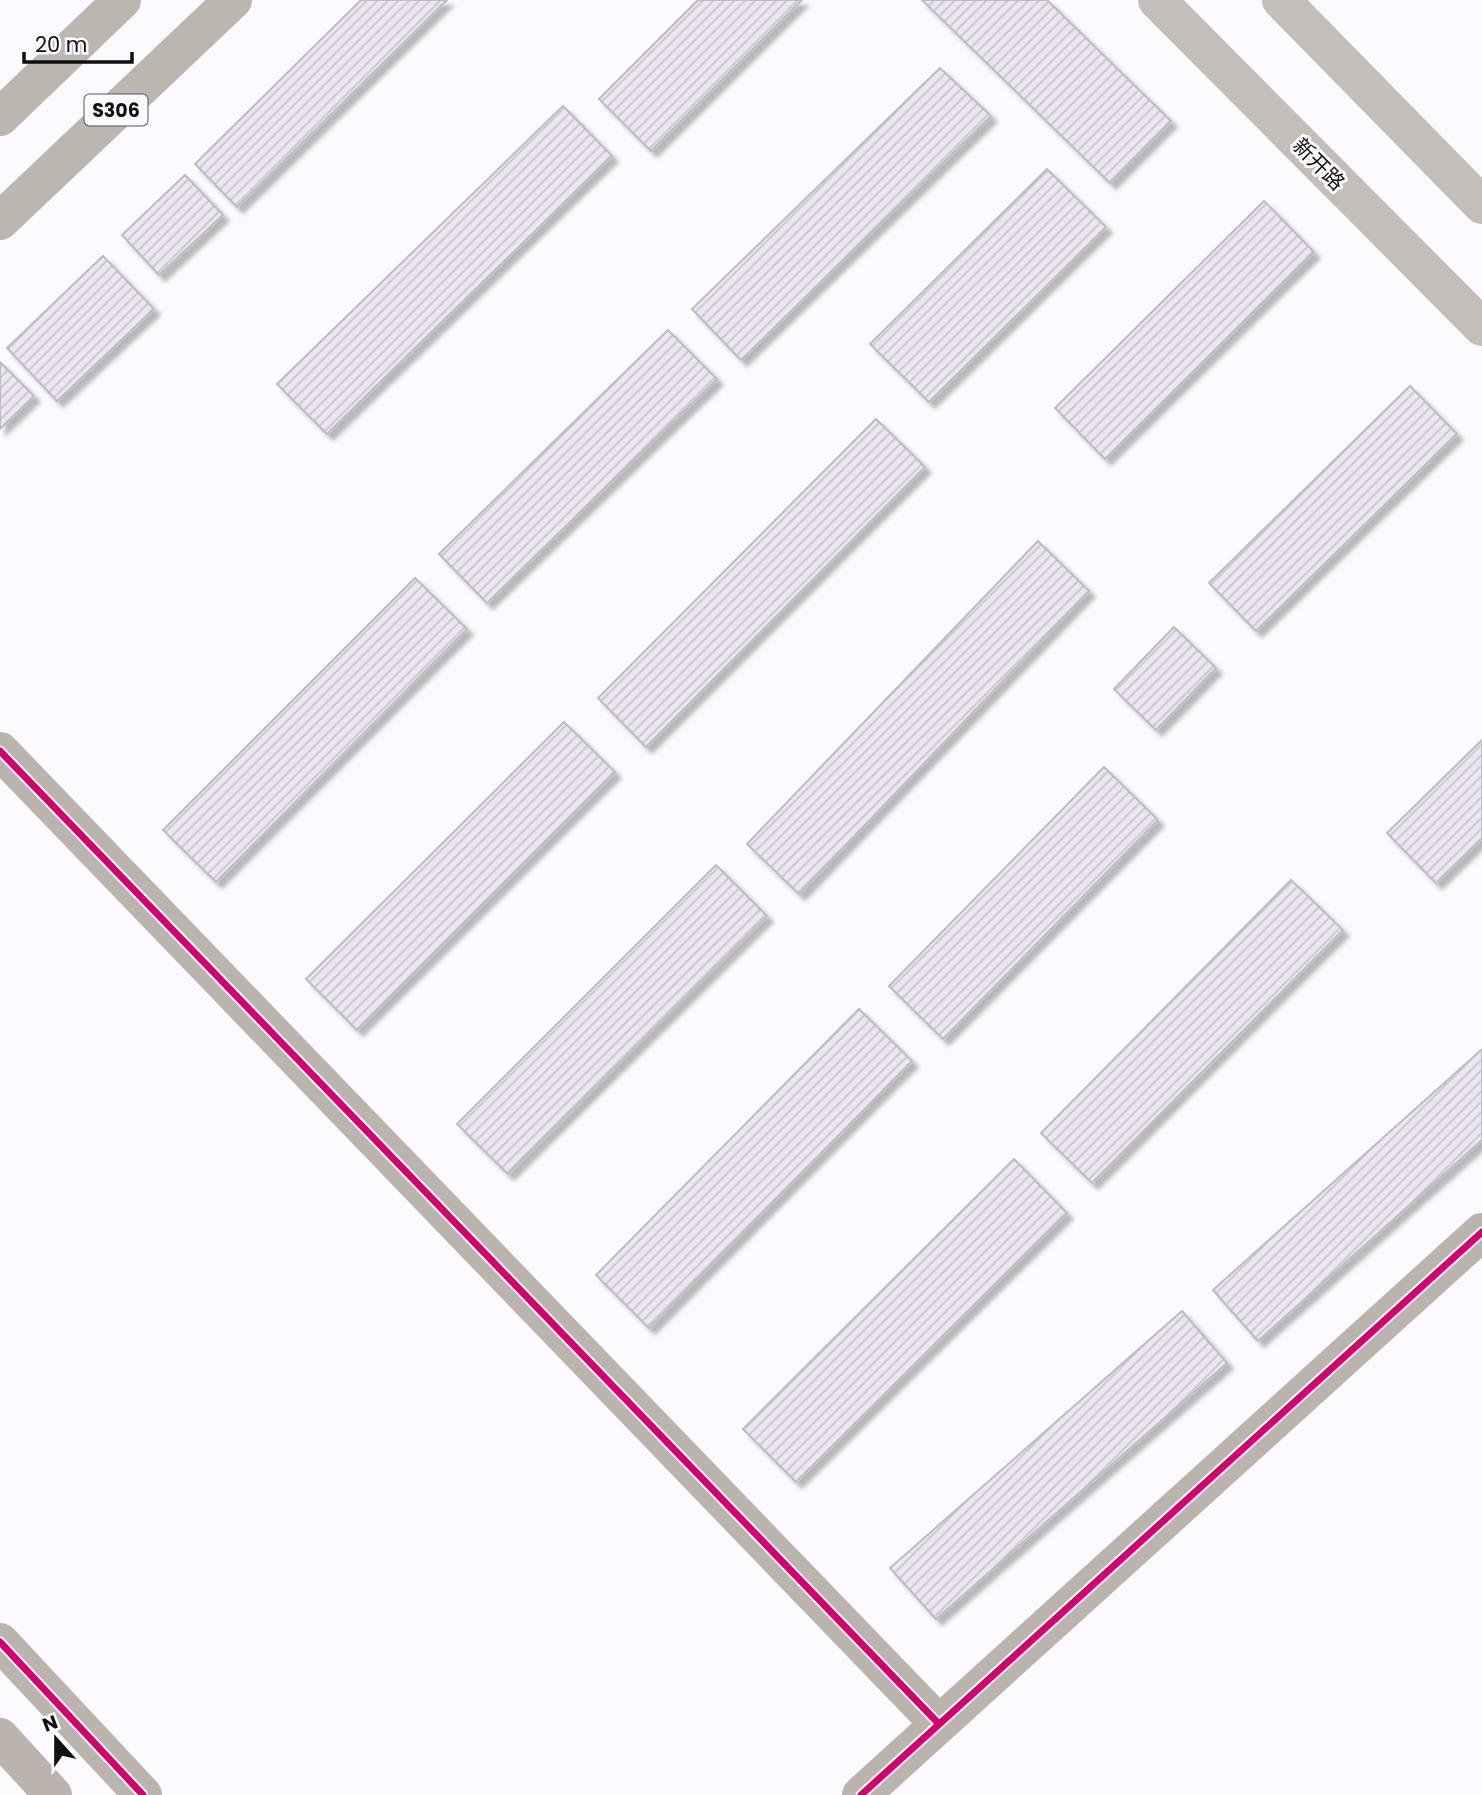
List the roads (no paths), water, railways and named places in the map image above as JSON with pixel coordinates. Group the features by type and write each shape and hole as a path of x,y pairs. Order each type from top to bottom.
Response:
{"main road":[{"path":"0,117 122,0"},
{"name":"S306","path":"0,221 233,0"},
{"name":"新开路","path":"1157,0 1482,327"},
{"path":"1281,0 1482,205"}],"street":[{"path":"0,751 939,1724"},
{"path":"861,1795 1482,1232"},
{"path":"0,1643 143,1795"},
{"path":"0,1737 53,1795"}]}
